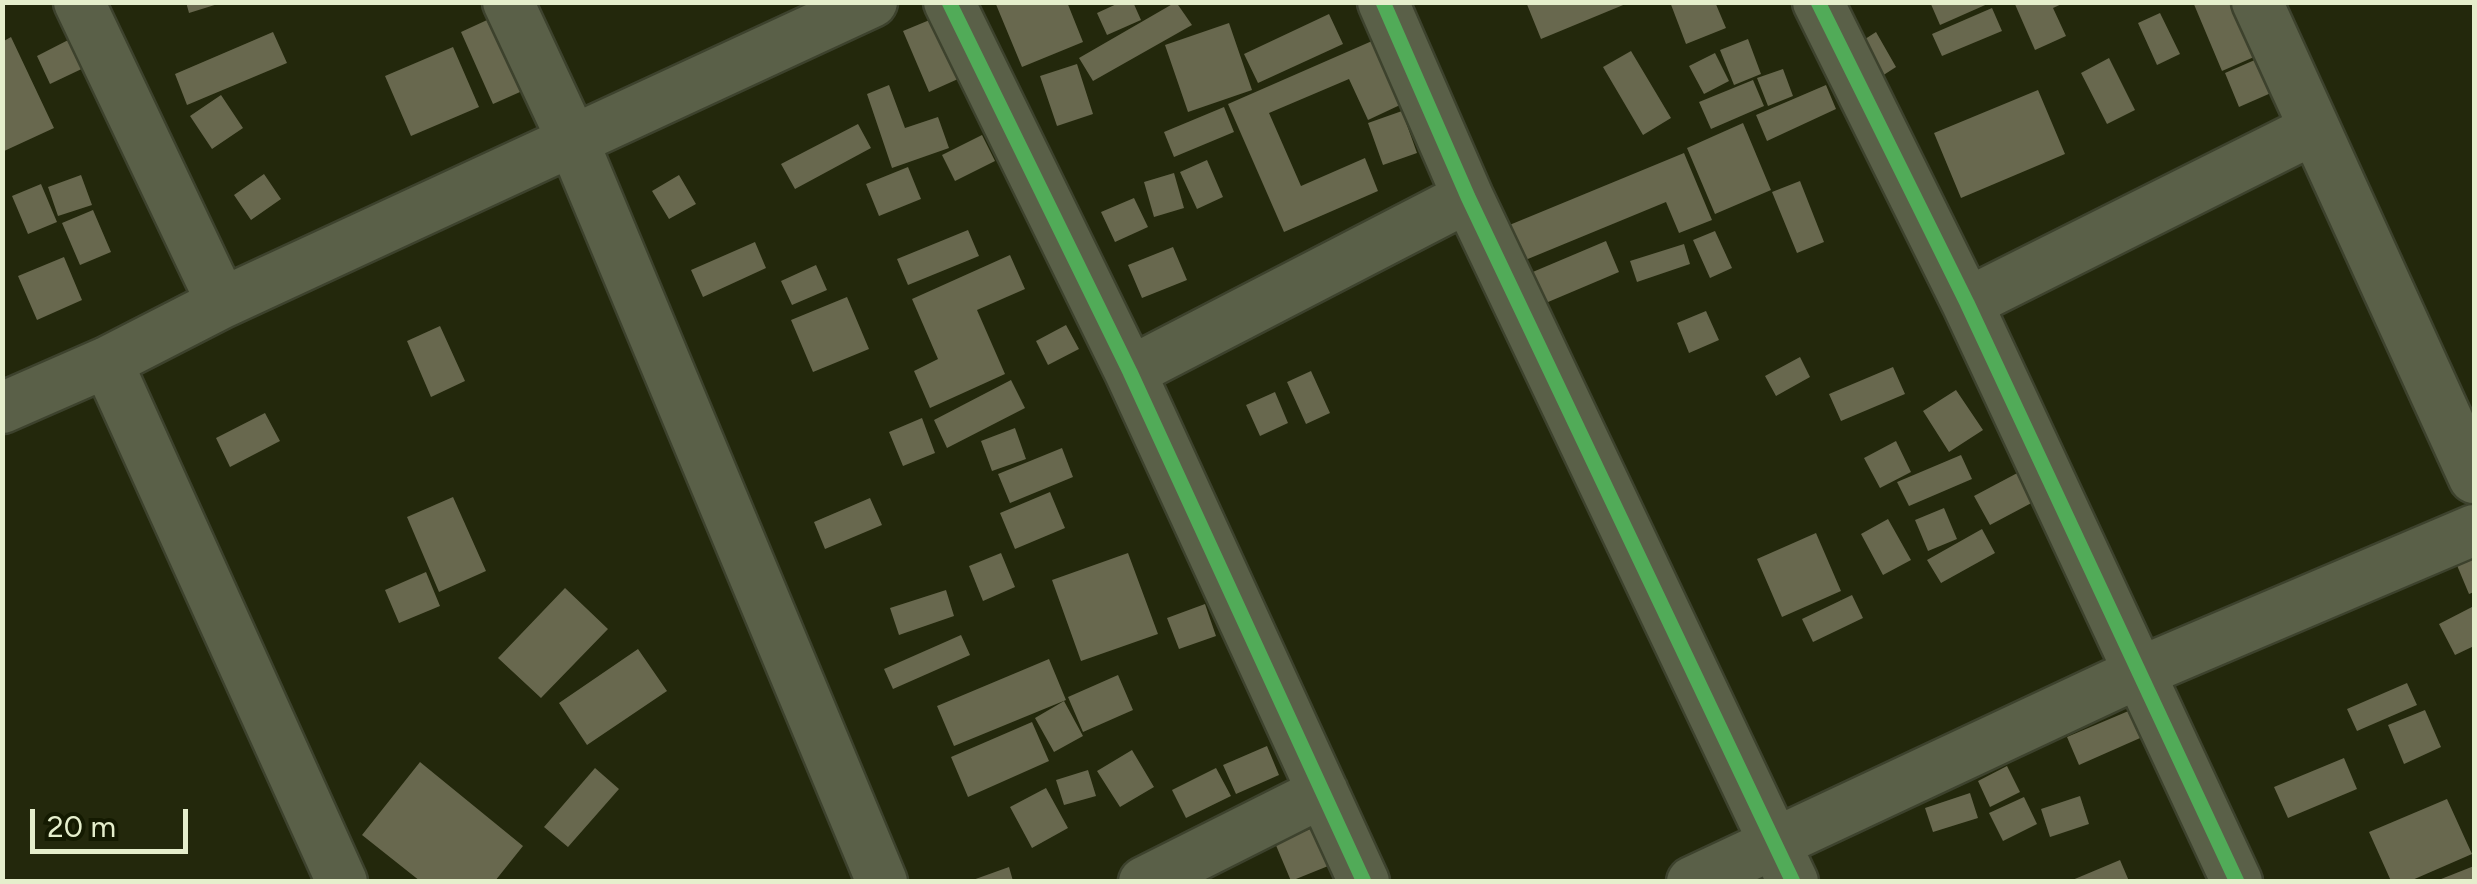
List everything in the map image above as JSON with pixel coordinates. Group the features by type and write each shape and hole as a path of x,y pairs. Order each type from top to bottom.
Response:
{"street":[{"path":"79,2 222,303"},
{"path":"508,2 572,139 882,882"},
{"path":"2,408 872,2"},
{"path":"949,2 1130,372 1364,882"},
{"path":"1383,2 1468,197 1784,863"},
{"path":"1818,2 1966,302 2237,882"},
{"path":"2257,2 2474,478"},
{"path":"1966,302 2314,129"},
{"path":"1130,372 1468,197"},
{"path":"107,362 342,882"},
{"path":"1692,882 1784,863 2140,672 2474,530"},
{"path":"1144,882 1323,792"}],"building":[{"path":"186,2 220,2 221,3 189,13"},
{"path":"995,2 1067,2 1083,42 1022,67"},
{"path":"1121,2 1133,2 1141,20 1107,35 1097,13"},
{"path":"1176,2 1192,25 1093,81 1079,58"},
{"path":"1526,2 1628,2 1628,3 1541,39"},
{"path":"1670,2 1715,2 1726,28 1686,44"},
{"path":"1930,2 1992,2 1940,25"},
{"path":"2014,2 2066,2 2053,8 2066,36 2035,50"},
{"path":"2193,2 2230,2 2254,57 2222,71"},
{"path":"1992,8 2002,31 1942,56 1932,34"},
{"path":"2160,13 2180,54 2157,65 2138,23"},
{"path":"1329,14 1343,44 1258,83 1244,54"},
{"path":"498,15 529,88 493,104 461,32"},
{"path":"932,19 958,79 929,92 903,31"},
{"path":"1229,23 1252,90 1188,112 1165,45"},
{"path":"273,32 287,63 187,105 175,74"},
{"path":"1876,32 1896,67 1882,76 1862,41"},
{"path":"76,36 90,65 50,84 37,56"},
{"path":"11,37 54,128 2,152 2,42"},
{"path":"1748,39 1761,74 1734,85 1720,50"},
{"path":"1372,41 1400,105 1368,120 1349,79 1269,113 1301,186 1365,158 1378,191 1284,232 1228,104"},
{"path":"453,47 479,107 411,136 385,76"},
{"path":"1631,51 1671,118 1643,135 1603,67"},
{"path":"1715,53 1729,81 1704,94 1689,66"},
{"path":"2109,58 2135,110 2107,124 2081,73"},
{"path":"2257,59 2271,93 2239,107 2225,73"},
{"path":"1077,64 1093,114 1057,126 1040,76"},
{"path":"1783,69 1793,96 1768,106 1757,78"},
{"path":"1753,80 1764,106 1711,129 1699,102"},
{"path":"889,85 905,128 938,117 949,148 892,168 867,94"},
{"path":"1826,85 1836,109 1767,141 1756,115"},
{"path":"2038,90 2065,154 1961,198 1934,133"},
{"path":"221,95 243,128 212,149 190,116"},
{"path":"1224,107 1234,132 1174,157 1164,132"},
{"path":"1402,111 1417,153 1383,165 1368,123"},
{"path":"1743,123 1771,190 1715,214 1687,148"},
{"path":"858,124 871,148 795,189 781,164"},
{"path":"982,135 995,161 955,181 942,155"},
{"path":"1684,153 1712,220 1679,233 1666,202 1523,261 1507,226"},
{"path":"1207,160 1223,197 1197,209 1180,172"},
{"path":"908,167 921,199 879,216 866,184"},
{"path":"1174,173 1184,208 1154,217 1144,182"},
{"path":"264,174 281,199 251,220 234,195"},
{"path":"81,175 92,205 58,216 48,187"},
{"path":"679,175 696,204 669,219 652,191"},
{"path":"1800,181 1824,242 1797,253 1772,192"},
{"path":"41,184 57,222 28,234 12,196"},
{"path":"1134,198 1148,227 1115,242 1101,212"},
{"path":"93,210 111,252 80,265 62,223"},
{"path":"968,230 979,256 908,285 897,259"},
{"path":"1715,231 1732,268 1710,278 1693,240"},
{"path":"1606,241 1619,272 1541,305 1528,274"},
{"path":"755,242 766,268 703,297 691,270"},
{"path":"1684,244 1690,264 1637,282 1630,261"},
{"path":"1173,247 1187,280 1142,298 1128,265"},
{"path":"1010,255 1025,289 977,310 1005,374 930,408 914,371 938,359 912,299"},
{"path":"64,257 82,300 37,320 18,276"},
{"path":"816,265 827,290 792,305 781,281"},
{"path":"847,297 869,349 813,372 791,320"},
{"path":"1706,311 1719,340 1689,353 1677,323"},
{"path":"1066,325 1079,349 1048,365 1036,341"},
{"path":"440,326 465,381 431,397 407,341"},
{"path":"1800,357 1810,377 1776,396 1765,376"},
{"path":"1893,367 1905,394 1841,421 1829,394"},
{"path":"1311,371 1330,413 1306,424 1287,382"},
{"path":"1011,380 1025,408 947,448 934,420"},
{"path":"1956,390 1983,430 1949,452 1923,411"},
{"path":"1275,392 1288,423 1260,436 1246,405"},
{"path":"265,413 280,441 230,467 216,438"},
{"path":"922,418 935,453 903,466 889,432"},
{"path":"1015,428 1026,459 992,471 981,441"},
{"path":"1896,441 1911,472 1880,488 1864,458"},
{"path":"1062,448 1073,477 1010,503 998,474"},
{"path":"2055,453 2071,482 1990,525 1974,496"},
{"path":"1961,455 1972,479 1909,506 1897,482"},
{"path":"1050,492 1065,528 1015,549 1000,513"},
{"path":"453,497 486,571 439,592 407,517"},
{"path":"870,498 882,525 825,549 814,522"},
{"path":"1944,508 1957,539 1928,551 1915,520"},
{"path":"1888,519 1911,560 1883,575 1861,534"},
{"path":"1982,529 1995,553 1941,583 1927,560"},
{"path":"1816,533 1841,591 1782,617 1757,559"},
{"path":"1001,553 1015,587 983,601 969,566"},
{"path":"1128,553 1158,634 1081,661 1052,580"},
{"path":"2474,555 2474,592 2469,594 2456,563"},
{"path":"426,572 440,606 399,623 385,590"},
{"path":"565,588 608,629 541,698 498,658"},
{"path":"946,590 954,616 899,635 890,608"},
{"path":"1852,595 1863,618 1813,642 1802,619"},
{"path":"1205,604 1216,636 1179,649 1167,618"},
{"path":"2472,607 2474,646 2455,655 2439,624"},
{"path":"961,635 970,655 893,689 884,669"},
{"path":"638,649 667,691 587,745 559,703"},
{"path":"1049,659 1066,700 954,746 937,706"},
{"path":"1118,675 1133,710 1083,732 1068,697"},
{"path":"2407,683 2417,705 2357,731 2347,709"},
{"path":"1064,701 1083,736 1054,752 1035,718"},
{"path":"2145,704 2156,731 2079,765 2067,737"},
{"path":"2425,710 2441,747 2404,764 2388,725"},
{"path":"1032,722 1049,761 968,797 951,757"},
{"path":"1267,746 1279,775 1236,794 1223,765"},
{"path":"1132,750 1154,787 1120,807 1097,771"},
{"path":"2344,758 2357,789 2288,818 2274,787"},
{"path":"420,762 523,846 495,881 420,881 362,835"},
{"path":"2007,766 2020,792 1990,807 1978,781"},
{"path":"595,768 619,789 568,847 544,827"},
{"path":"1216,768 1231,796 1186,818 1172,790"},
{"path":"1088,770 1096,796 1064,805 1056,780"},
{"path":"1046,788 1068,828 1032,848 1010,807"},
{"path":"1970,793 1978,818 1933,832 1925,808"},
{"path":"2080,796 2089,824 2050,837 2041,809"},
{"path":"2024,797 2037,824 2003,841 1989,813"},
{"path":"2447,799 2472,854 2410,881 2391,881 2369,832"},
{"path":"1338,818 1353,856 1291,881 1275,843"},
{"path":"2120,860 2129,881 2070,881"},
{"path":"2474,866 2474,881 2436,881"},
{"path":"1009,867 1013,881 970,881"}],"cycle path":[{"path":"949,2 1130,372 1364,882"},
{"path":"1383,2 1468,197 1793,882"},
{"path":"1818,2 1967,303 2237,882"}]}
